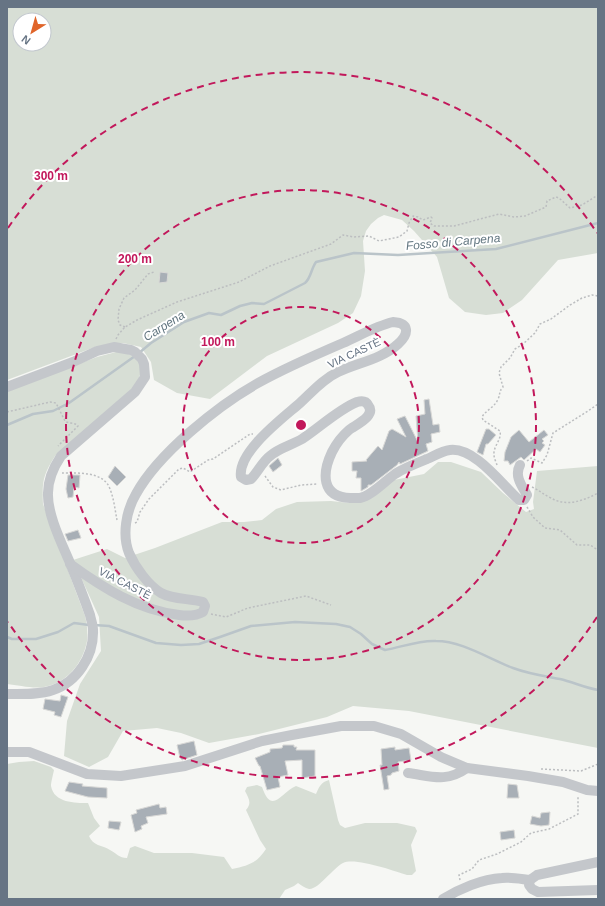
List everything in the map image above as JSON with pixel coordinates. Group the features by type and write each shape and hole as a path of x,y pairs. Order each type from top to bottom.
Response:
{"street":[{"name":"VIA CASTÈ","path":"70,564 89,578 110,590 130,601 152,610 185,616 203,612 205,608 203,602 169,596 161,593 138,570 127,548 125,531 135,495 164,458 191,431 225,404 258,383 326,351 389,323 400,322 405,326 406,334 396,346 385,353 338,372 326,379 265,434 245,459 241,470 241,477 246,480 251,479 262,464 274,453 303,438 348,407 357,402 365,402 369,405 370,409 368,415 362,422 349,430 336,444 331,453 327,467 326,484"},
{"path":"7,387 97,352 114,347 125,348 138,355 144,364 145,377 136,392 61,456 53,470 49,482 49,505 59,536 90,615 93,628 93,638 85,661 79,672 67,683 53,690 40,693 7,694"},
{"path":"326,484 335,495 345,498 360,498 396,474 418,463 450,450 458,450 473,457 487,468 519,500 524,500 527,495 517,471 520,465"},
{"path":"7,752 29,752 87,774 121,776 185,766 262,741 341,726 369,726 401,734 441,757 467,768 563,782 598,791"},
{"path":"408,773 435,778 444,778 454,776 467,768"},
{"path":"443,899 471,885 501,878 530,880 537,875 598,862"},
{"path":"530,880 530,886 538,892 598,890"}],"path":[{"path":"114,347 118,335 125,327 137,320 177,302 239,282 270,266 331,244 343,235 354,237 369,236 379,241 399,237 405,234 409,223 414,216 423,220 431,217 430,223 434,226 454,226 499,214 514,217 525,216 546,207 547,201 556,196 570,208 582,205 598,196"},
{"path":"125,327 120,325 118,320 119,308 124,298 135,290 148,274 154,272"},
{"path":"499,468 494,455 494,450 501,436 500,431 483,420 482,417 498,400 499,392 503,387 499,373 501,367 510,358 515,349 535,333 540,324 551,319 570,304 582,298 592,294 598,296"},
{"path":"7,412 50,402 56,403 62,414"},
{"path":"520,465 531,458 542,463 547,455 553,433 598,404"},
{"path":"128,516 132,523 137,522 140,512 149,499 181,468 190,472 250,434 265,434"},
{"path":"262,464 266,476 276,490 287,490 300,485 326,484"},
{"path":"59,473 93,475 103,479 110,488 117,520 125,531"},
{"path":"520,481 537,489 552,499 567,503 580,501 598,493"},
{"path":"524,500 533,518 545,528 560,530 577,545 590,545 598,550"},
{"path":"205,608 211,614 226,618 248,608 306,596 331,605"},
{"path":"540,768 581,771 598,764"},
{"path":"462,889 459,876 472,869 479,860 498,854 521,842 531,833 549,829 578,814 578,787"}],"shaded area":[{"path":"7,7 598,7 598,253 558,260 522,300 503,313 486,315 465,312 449,298 437,257 402,220 384,215 371,224 366,231 363,241 365,271 361,296 353,313 338,323 267,356 210,399 177,393 154,380 151,362 141,347 123,343 95,347 7,380"},
{"path":"120,351 133,356 140,363 141,373 135,386 55,456 48,468 43,484 43,504 85,616 87,625 87,641 85,649 73,671 52,685 35,688 7,684 7,391 97,357"},
{"path":"438,462 451,462 481,472 526,512 534,509 533,502 537,471 598,466 598,748 409,711 353,706 327,717 259,734 209,743 181,733 157,728 123,731 108,757 89,767 64,756 67,721 80,684 101,651 99,617 73,560 107,549 125,558 222,522 262,520 276,509 297,502 331,501 349,503 363,501 394,480 424,474"},
{"path":"34,761 51,767 54,770 51,786 56,796 66,801 88,803 94,818 100,826 89,836 95,844 107,848 122,857 127,858 130,848 135,846 154,853 192,853 224,857 232,869 243,867 256,861 266,849 260,840 246,810 249,803 249,799 245,791 247,787 257,785 262,787 269,800 273,801 277,800 296,786 316,794 322,783 329,780 338,820 340,825 345,828 365,823 397,823 415,827 417,831 411,845 416,871 412,875 407,875 365,863 343,863 317,886 308,889 298,883 285,890 279,899 7,899 7,764"}],"building":[{"path":"160,272 168,273 167,282 159,283"},
{"path":"429,399 433,425 439,424 440,432 431,434 432,442 426,444 428,451 400,464 399,462 371,485 368,485 368,487 361,491 361,478 356,478 357,471 352,471 352,462 367,461 366,460 378,446 382,450 389,431 392,429 406,437 397,419 405,416 418,442 416,416 425,414 424,400"},
{"path":"486,429 489,429 496,435 488,444 486,444 483,455 477,452"},
{"path":"519,430 529,442 544,430 548,435 542,439 544,441 542,443 545,445 540,452 536,449 524,460 521,457 510,465 508,461 504,461 505,452 511,437"},
{"path":"278,458 282,465 273,472 269,466"},
{"path":"115,466 126,477 117,486 108,477"},
{"path":"68,475 80,475 79,488 74,487 73,497 68,498 66,489"},
{"path":"78,530 81,538 68,541 65,534"},
{"path":"61,695 68,697 61,717 54,715 55,712 43,709 45,699 60,701"},
{"path":"194,741 197,755 182,760 180,758 177,745"},
{"path":"283,745 294,745 294,747 297,747 296,750 315,750 315,776 302,778 302,760 285,761 288,775 278,777 280,787 267,790 260,766 255,758 270,752 270,749 282,748"},
{"path":"395,747 395,750 409,748 411,760 398,762 399,771 387,776 389,789 384,790 380,765 382,765 381,749"},
{"path":"69,782 83,784 82,786 107,788 107,798 88,797 65,791"},
{"path":"508,784 517,785 519,798 507,798"},
{"path":"159,804 160,808 166,807 167,814 146,817 148,823 141,826 142,829 135,832 131,815 137,813 136,810"},
{"path":"550,812 549,825 541,826 530,824 532,816 540,818 541,813"},
{"path":"109,821 121,822 119,830 108,828"},
{"path":"514,830 515,838 501,840 500,832"}],"waterway":[{"name":"Carpena","path":"139,353 151,343 184,322 209,313 221,315 240,306 252,303 264,304 305,283 309,279 316,262 354,253 398,255 496,249 598,223"},
{"name":"Carpena","path":"7,425 33,414 53,411 69,403 135,356"},
{"path":"94,625 109,626 156,643 181,645 199,644 251,626 295,622 336,624 350,627 372,644 385,650 430,641 446,642 465,647 519,670 536,675 560,679 598,690"},
{"path":"7,637 12,639 36,639 58,632 74,623 89,625"}],"water label":[{"name":"Fosso di Carpena","path":"453,242"}]}
